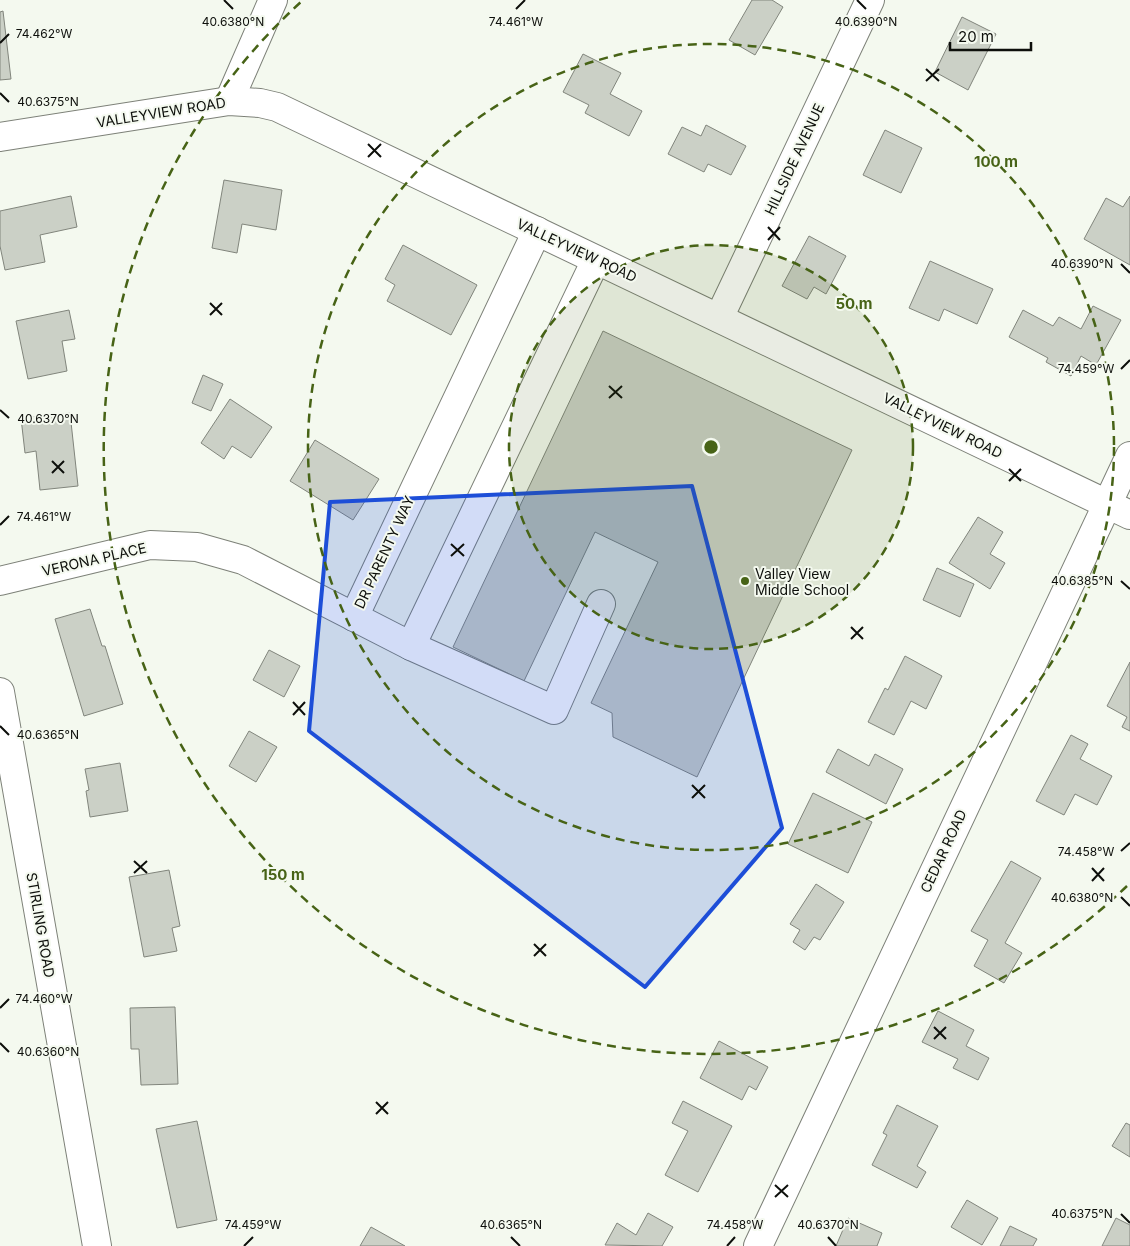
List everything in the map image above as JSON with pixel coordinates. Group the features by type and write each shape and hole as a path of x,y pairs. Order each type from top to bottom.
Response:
{"street":[{"path":"229,101 273,0"},
{"name":"HILLSIDE AVENUE","path":"719,318 870,0"},
{"name":"VALLEYVIEW ROAD","path":"0,137 229,101 260,103 277,107 1118,509"},
{"name":"DR PARENTY WAY","path":"537,231 354,617 411,646 554,710 602,604"},
{"path":"411,646 596,260"},
{"name":"CEDAR ROAD","path":"758,1246 1118,509 1130,456"},
{"name":"VERONA PLACE","path":"0,581 150,545 197,547 243,560 354,617"},
{"name":"STIRLING ROAD","path":"0,692 97,1246"}],"highlighted area":[{"path":"692,486 782,828 645,987 309,731 330,502"}],"building":[{"path":"752,0 772,0 783,7 755,55 729,40"},
{"path":"3,11 11,79 0,80 0,12"},
{"path":"962,17 996,34 968,90 935,72"},
{"path":"583,54 621,73 610,94 642,111 629,136 585,113 589,105 563,92"},
{"path":"706,125 746,146 731,175 708,164 704,172 668,154 682,127 701,136"},
{"path":"885,130 922,148 901,193 863,175"},
{"path":"224,180 282,190 276,230 242,224 237,253 212,248"},
{"path":"71,196 77,227 40,235 45,262 5,270 0,246 0,211"},
{"path":"1130,196 1130,265 1084,239 1106,198 1123,207"},
{"path":"809,236 846,256 826,294 814,287 807,299 782,286"},
{"path":"403,245 477,285 451,335 387,301 395,285 385,279"},
{"path":"930,261 993,289 977,324 944,309 939,321 909,308"},
{"path":"1093,306 1121,320 1096,365 1081,356 1071,376 1046,362 1048,358 1009,337 1023,310 1053,326 1059,317 1081,329"},
{"path":"69,310 75,339 62,341 67,371 28,379 16,321"},
{"path":"603,331 852,450 697,777 613,737 612,713 591,703 658,562 595,532 524,681 453,647"},
{"path":"203,375 223,384 211,411 192,403"},
{"path":"230,399 272,427 251,458 232,446 224,459 201,443"},
{"path":"70,413 78,486 40,490 36,451 25,453 21,418"},
{"path":"315,440 379,479 353,520 290,481"},
{"path":"978,517 1003,532 990,554 1005,563 990,589 949,563"},
{"path":"937,568 974,584 960,617 923,600"},
{"path":"90,609 102,646 105,646 123,704 84,716 55,619"},
{"path":"269,650 300,666 284,697 253,680"},
{"path":"905,656 942,676 926,709 911,701 894,735 868,722 885,688 888,690"},
{"path":"1130,662 1130,731 1122,727 1127,717 1107,706"},
{"path":"249,731 277,747 256,782 229,766"},
{"path":"1071,735 1088,744 1080,759 1112,776 1097,805 1075,794 1064,815 1036,801"},
{"path":"838,749 869,766 875,754 903,769 886,804 826,772"},
{"path":"120,763 128,811 90,817 86,791 89,790 85,769"},
{"path":"813,793 872,822 848,873 788,844"},
{"path":"1011,861 1041,878 1005,943 1022,953 1004,983 974,966 988,940 971,931"},
{"path":"169,870 180,926 172,928 177,951 144,957 129,877"},
{"path":"816,884 844,902 820,940 814,937 805,950 793,942 800,930 790,924"},
{"path":"175,1007 178,1084 141,1085 139,1049 131,1049 130,1008"},
{"path":"938,1011 974,1030 966,1046 989,1058 978,1080 953,1068 958,1059 922,1042"},
{"path":"719,1041 768,1067 756,1090 749,1086 742,1100 700,1078"},
{"path":"683,1101 732,1126 698,1192 665,1175 688,1131 672,1123"},
{"path":"897,1105 938,1126 917,1166 926,1172 917,1188 872,1165 887,1135 883,1133"},
{"path":"197,1121 217,1220 177,1228 156,1129"},
{"path":"1126,1123 1130,1125 1130,1157 1112,1146"},
{"path":"967,1200 998,1218 982,1245 951,1227"},
{"path":"648,1213 673,1227 662,1246 605,1245 617,1223 636,1235"},
{"path":"848,1218 882,1233 877,1246 836,1246"},
{"path":"1116,1218 1130,1225 1130,1246 1102,1246"},
{"path":"1010,1226 1037,1239 1033,1246 1000,1246"},
{"path":"371,1227 405,1246 360,1246"}],"place":[{"name":"Valley View Middle School","path":"745,581"}]}
